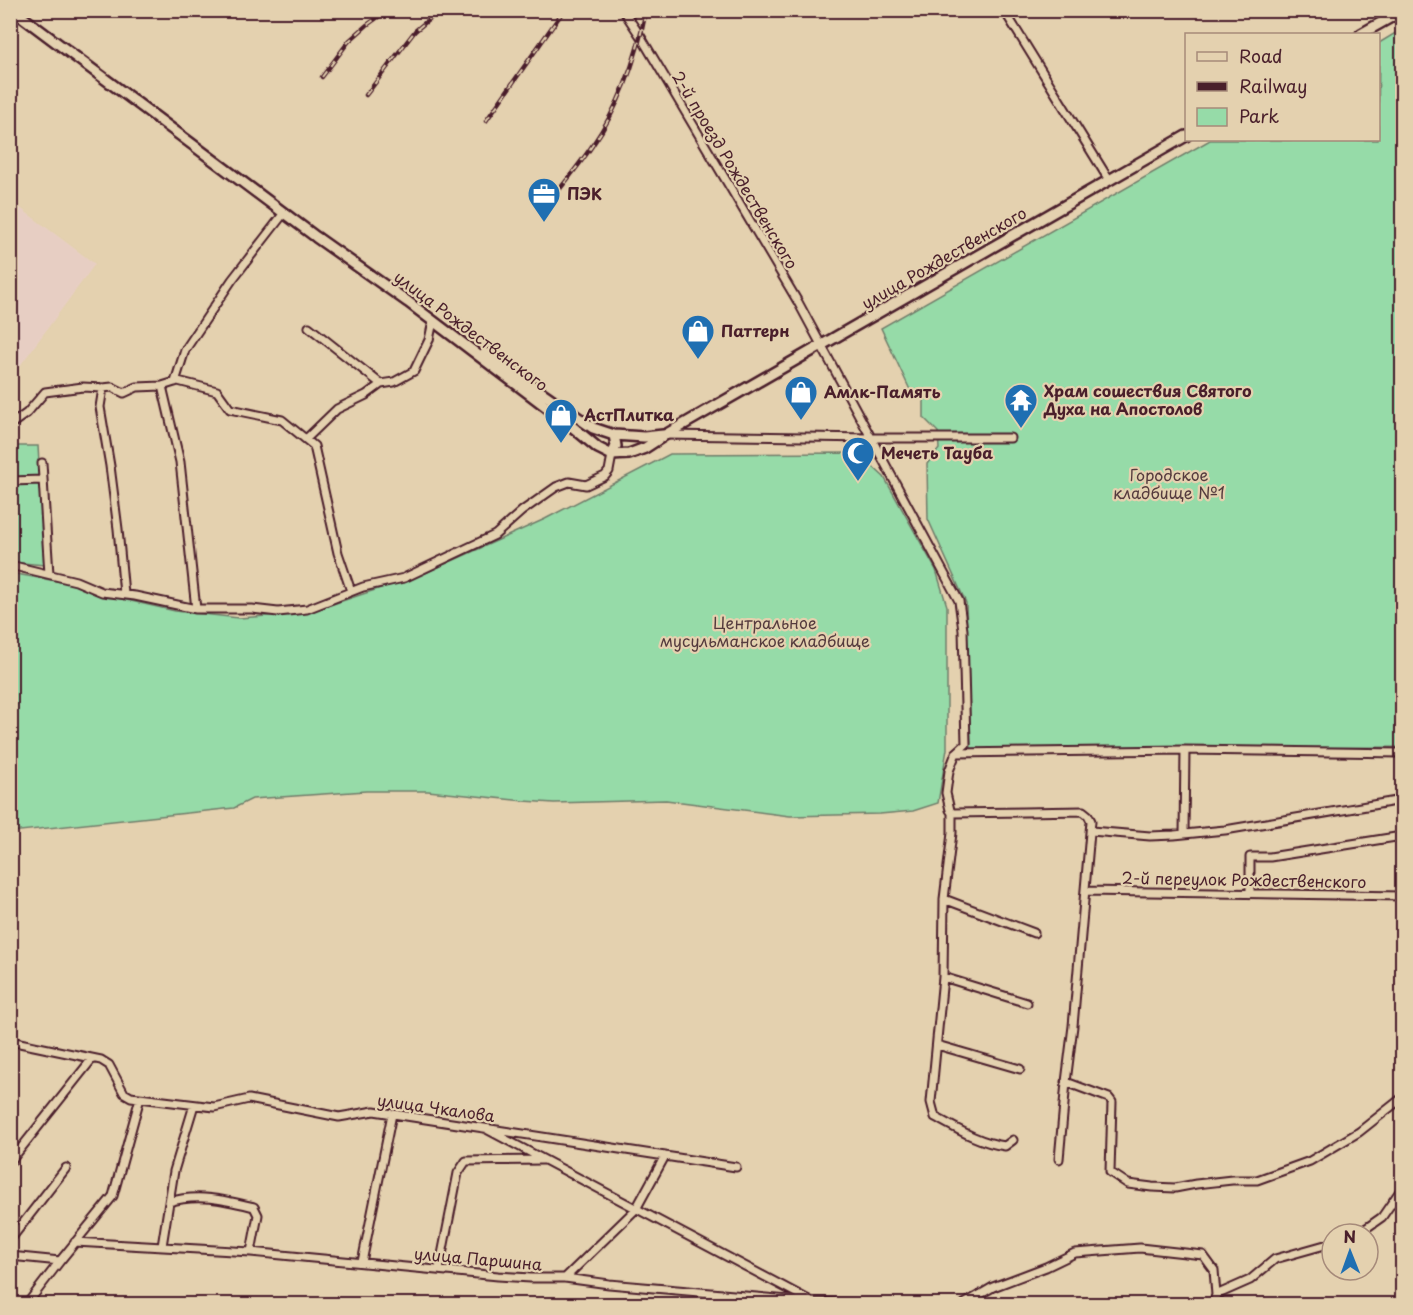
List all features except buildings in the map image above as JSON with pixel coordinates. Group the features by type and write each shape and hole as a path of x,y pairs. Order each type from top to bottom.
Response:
{"main road":[{"name":"улица Рождественского","path":"13,10 284,213 408,302 598,448 612,455 628,454 645,448 1185,137"},
{"path":"1363,33 1402,11"},
{"path":"408,302 589,425 609,434 616,447 612,455"},
{"path":"598,448 599,435 644,437 665,435"}],"street":[{"name":"2-й проезд Рождественского","path":"623,10 793,292 959,601 963,630 966,744 956,753"},
{"path":"1005,10 1109,180"},
{"path":"175,382 185,350 232,280 284,213"},
{"path":"306,440 337,409 366,395 381,384 394,382 414,371 429,340 433,321"},
{"path":"309,327 381,384"},
{"path":"10,425 27,412 45,393 83,387 112,387 124,393 136,387 162,386 178,381 217,391 231,409 282,420 314,446 338,553 351,591"},
{"path":"162,386 180,462 196,609"},
{"path":"103,388 100,407 117,519 124,594"},
{"path":"665,435 1010,438"},
{"path":"10,566 76,581 102,592 124,594 196,609 252,609 278,612 308,609 363,587 404,578 495,535 522,511 556,487 569,482 586,485 605,476 609,471 612,455"},
{"path":"42,463 49,574"},
{"path":"10,481 43,480"},
{"path":"1184,834 1185,750"},
{"path":"1013,1140 1005,1146 979,1140 935,1117 931,1102 943,977 944,899 952,833 952,813 946,793 949,771 956,753 1185,750 1402,753"},
{"path":"1091,831 1150,836 1225,830 1402,800"},
{"path":"952,813 1083,812 1091,821 1059,1159"},
{"path":"1250,893 1250,857 1270,857 1402,836"},
{"name":"2-й переулок Рождественского","path":"1085,891 1402,896"},
{"path":"944,899 1034,933"},
{"path":"943,977 1027,1004"},
{"name":"улица Чкалова","path":"10,1041 100,1060 109,1065 124,1093 131,1097 214,1107 249,1099 339,1117 374,1111 736,1167"},
{"path":"937,1045 1020,1069"},
{"path":"10,1162 92,1059"},
{"path":"1066,1082 1109,1098 1112,1102 1110,1172 1128,1184 1152,1187 1175,1188 1232,1180 1257,1180 1285,1171 1310,1161 1359,1132 1402,1098"},
{"path":"27,1305 113,1196 140,1098"},
{"path":"162,1246 174,1171 194,1105"},
{"path":"362,1262 392,1114"},
{"path":"483,1128 813,1302"},
{"path":"565,1278 636,1209 665,1156"},
{"path":"440,1270 458,1173 466,1161 544,1160"},
{"path":"10,1240 66,1168"},
{"path":"1375,1222 1382,1217 1402,1188"},
{"path":"169,1202 184,1198 208,1198 254,1207 258,1215 251,1252"},
{"name":"улица Паршина","path":"75,1242 251,1252 531,1278 565,1278 813,1302 879,1305"},
{"path":"1216,1295 1250,1280 1275,1259 1320,1246"},
{"path":"964,1305 993,1287 1046,1267 1075,1253 1140,1248 1203,1255 1214,1270 1216,1295 1214,1305"},
{"path":"10,1256 60,1261"}],"shaded area":[{"path":"11,201 95,264 11,378"}],"green space":[{"name":"Городское кладбище №1","path":"1402,29 1402,747 971,750 966,603 928,519 927,464 939,449 938,432 924,418 924,396 911,392 881,328 1208,141 1380,141 1380,42"},
{"path":"10,446 38,446 45,565 11,562"},
{"name":"Центральное мусульманское кладбище","path":"858,453 884,477 936,570 947,606 947,749 938,803 913,811 880,814 790,816 666,800 554,803 428,791 366,791 252,799 234,808 11,832 10,573 74,584 96,593 175,611 239,618 306,613 423,574 545,519 670,454"}],"railway":[{"path":"322,77 349,41 388,10"},
{"path":"366,95 415,31 440,10"},
{"path":"486,121 564,10"},
{"path":"547,205 587,154 611,115 632,64 646,10"}],"place":[{"name":"ПЭК","path":"544,223"},
{"name":"Паттерн","path":"698,360"},
{"name":"Амлк-Память","path":"801,421"},
{"name":"Храм сошествия Святого Духа на Апостолов","path":"1021,429"},
{"name":"АстПлитка","path":"561,444"},
{"name":"Мечеть Тауба","path":"858,482"}]}
